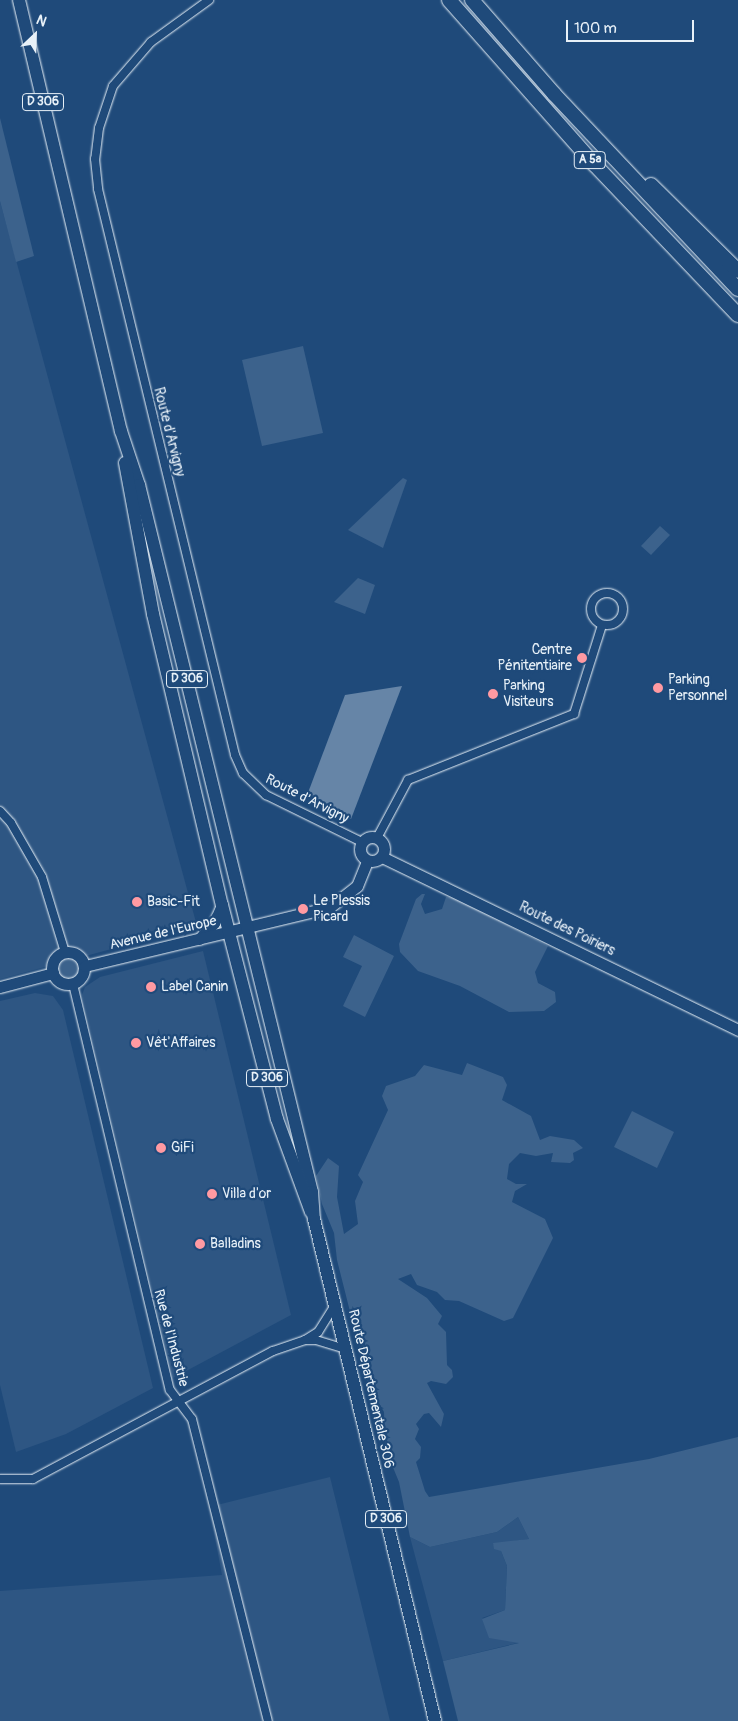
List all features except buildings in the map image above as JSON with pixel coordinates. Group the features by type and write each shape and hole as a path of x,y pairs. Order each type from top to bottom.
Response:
{"highway":[{"name":"A 5a","path":"449,0 595,165 738,315"},
{"name":"A 5a","path":"472,0 605,149 738,289"},
{"path":"605,149 644,178 738,271"}],"main road":[{"name":"D 306","path":"19,0 122,431 153,614 222,905 277,1120 300,1189 314,1219"},
{"name":"D 306","path":"122,431 140,485 248,929"},
{"name":"Route Départementale 306","path":"248,929 312,1192 314,1219 435,1721"}],"street":[{"name":"Route d'Arvigny","path":"209,0 150,42 113,86 99,128 95,159 98,189 235,754 243,773 266,795 362,842"},
{"path":"612,593 620,600 623,611 613,624 602,624 591,615 590,606 600,594 612,593"},
{"path":"377,838 408,780 574,714 602,624"},
{"path":"0,810 20,837 42,877 65,952"},
{"path":"368,838 377,838 384,846 382,857 375,861 367,861 360,853 362,842 368,838"},
{"name":"Route des Poiriers","path":"382,857 738,1030"},
{"name":"Avenue de l'Europe","path":"85,966 248,929 330,907 357,886 367,861"},
{"path":"199,939 214,922 222,905"},
{"path":"65,952 80,956 85,966 82,977 73,984 61,982 53,973 54,960 65,952"},
{"path":"0,987 53,973"},
{"name":"Rue de l'Industrie","path":"73,984 170,1390 192,1419 268,1721"},
{"path":"0,1479 34,1479 273,1351 305,1340 318,1332 336,1304"},
{"path":"305,1340 316,1340 345,1349"}],"shaded area":[{"path":"0,118 34,256 16,262 0,201"},
{"path":"0,201 197,926 0,979"},
{"path":"303,346 323,433 262,446 242,360"},
{"path":"403,478 407,480 383,548 348,530"},
{"path":"660,526 670,535 651,555 641,546"},
{"path":"358,578 375,585 365,614 334,602"},
{"path":"402,686 351,819 306,798 345,695"},
{"path":"425,894 421,904 425,914 442,909 446,897 456,898 548,946 535,972 538,983 555,992 556,1002 544,1011 509,1012 460,986 418,971 400,952 399,944 416,899"},
{"path":"354,935 394,956 365,1017 343,1006 362,966 343,957"},
{"path":"203,951 291,1315 173,1378 82,995 85,987 100,977"},
{"path":"69,956 78,959 81,968 78,977 69,980 60,977 57,968 60,959"},
{"path":"35,993 53,996 63,1010 153,1388 66,1434 16,1452 0,1385 0,1001"},
{"path":"467,1063 503,1077 507,1085 502,1100 531,1116 540,1140 550,1136 574,1140 583,1148 573,1153 574,1160 570,1163 551,1162 553,1153 536,1156 520,1153 509,1164 507,1179 516,1184 527,1184 515,1191 512,1202 545,1219 553,1238 513,1318 504,1321 459,1301 445,1300 437,1292 417,1285 411,1274 398,1279 427,1298 442,1316 438,1324 446,1332 447,1365 452,1370 453,1377 446,1384 431,1381 427,1383 444,1414 441,1427 429,1413 424,1414 416,1424 419,1429 415,1439 421,1447 420,1458 416,1462 425,1491 429,1497 649,1459 738,1437 738,1721 458,1721 443,1661 519,1643 489,1638 482,1619 505,1610 507,1566 501,1551 494,1549 493,1543 529,1539 518,1517 497,1532 430,1547 410,1537 399,1482 385,1448 384,1412 368,1383 337,1260 334,1233 322,1204 316,1176 328,1158 339,1166 337,1197 344,1234 358,1224 355,1201 363,1182 358,1175 388,1110 382,1096 386,1086 415,1076 424,1065 462,1075"},
{"path":"632,1111 674,1132 657,1168 614,1147"},
{"path":"330,1477 390,1721 0,1721 0,1591 222,1575 209,1507"},
{"path":"518,1517 529,1539 493,1544 501,1551 507,1566 505,1610 482,1618 521,1642 443,1661 410,1537 430,1547 497,1532"}],"place":[{"name":"Centre Pénitentiaire","path":"582,658"},
{"name":"Parking Personnel","path":"658,688"},
{"name":"Parking Visiteurs","path":"493,694"},
{"name":"Basic-Fit","path":"137,902"},
{"name":"Le Plessis Picard","path":"303,909"},
{"name":"Label Canin","path":"151,987"},
{"name":"Vêt'Affaires","path":"136,1043"},
{"name":"GiFi","path":"161,1148"},
{"name":"Villa d'or","path":"212,1194"},
{"name":"Balladins","path":"200,1244"}]}
